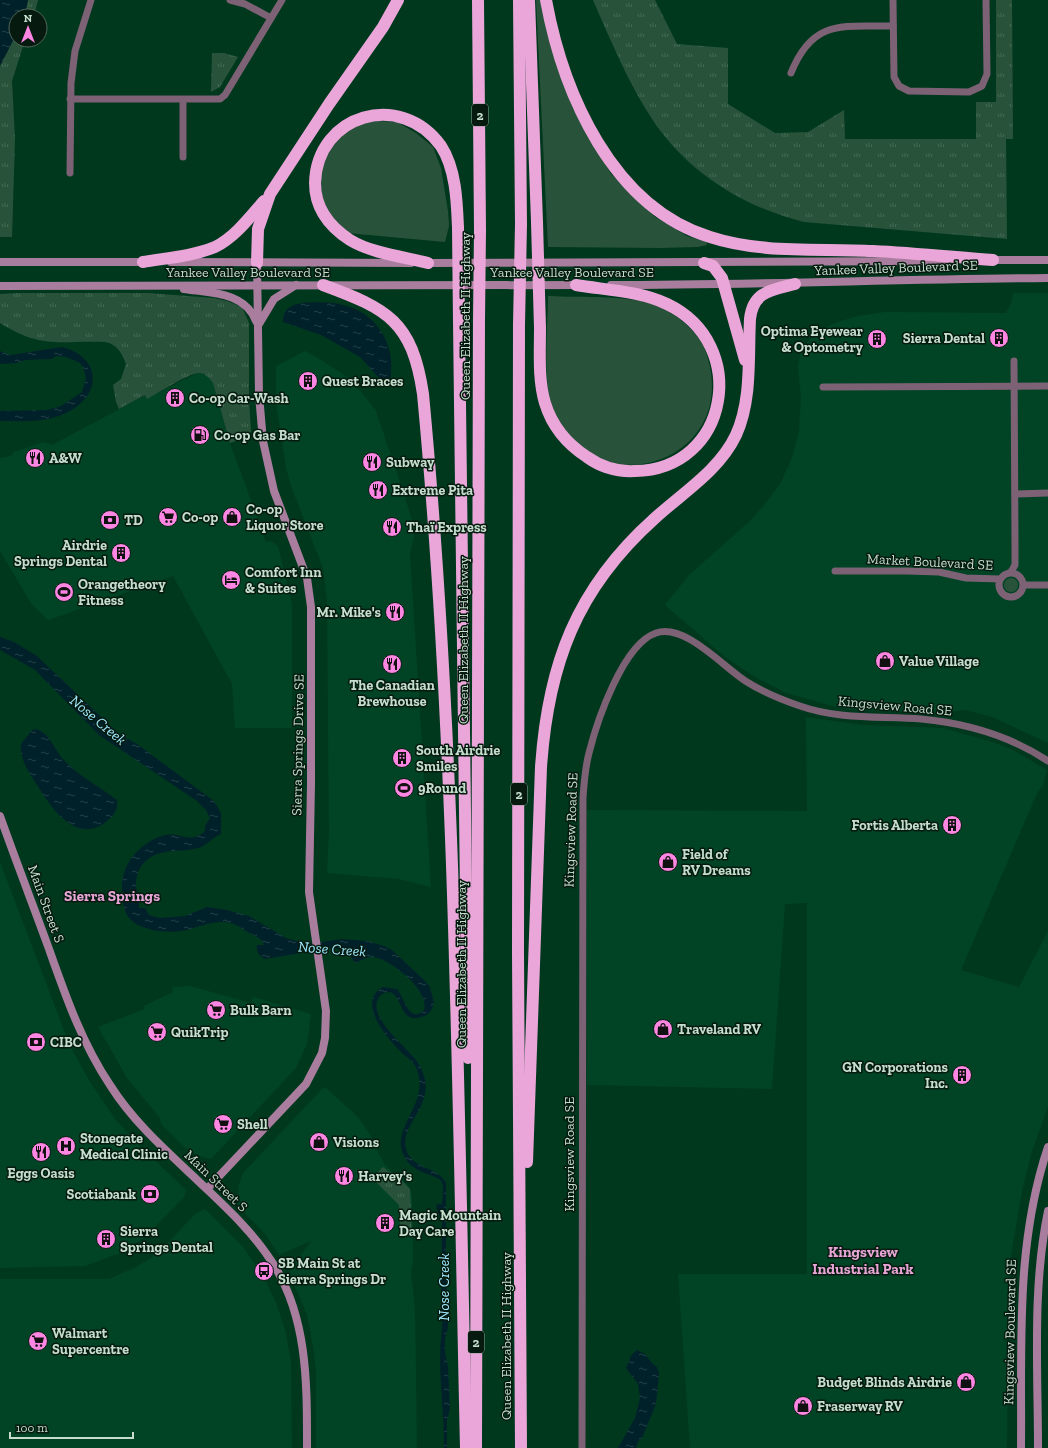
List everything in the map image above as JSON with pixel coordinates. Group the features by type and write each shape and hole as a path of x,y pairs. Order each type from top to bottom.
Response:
{"highway":[{"path":"143,262 184,255 216,246 241,228 270,194 329,104 383,27 398,0"},
{"name":"Queen Elizabeth II Highway","path":"476,1448 475,1236 480,230 478,0"},
{"name":"Queen Elizabeth II Highway","path":"519,0 521,224 519,325 518,953 521,1448"},
{"path":"529,0 542,388 545,402 557,430 576,450 601,465 614,470 644,471 670,464 683,456 699,441 711,424 717,409 720,383 716,360 711,346 700,328 680,311 656,299 576,285"},
{"path":"546,0 560,58 586,124 604,154 627,182 652,205 670,218 707,236 745,245 873,251 993,260"},
{"path":"428,263 363,246 349,239 331,225 318,204 315,186 319,160 330,140 345,126 368,116 393,116 409,120 422,127 441,147 448,161 457,202 468,1071 475,1236"},
{"path":"257,263 258,229 270,194"},
{"path":"704,263 719,271 725,284 747,368"},
{"path":"521,1264 530,1111 541,767 546,714 552,685 564,643 594,587 619,554 639,532 721,459 728,448 742,418 747,399 747,368 751,313 756,301 766,292 795,284"},
{"path":"323,285 366,301 389,317 413,349 420,371 423,394 440,607 452,827 466,1448"}],"main road":[{"name":"Yankee Valley Boulevard SE","path":"0,262 704,263 1048,260"},
{"name":"Sierra Springs Drive SE","path":"207,1189 287,1106 306,1084 322,1053 327,1023 314,934 308,876 311,784 312,607 302,563 274,491 263,441 259,395 257,263"},
{"name":"Yankee Valley Boulevard SE","path":"0,286 795,284 1048,278"},
{"path":"161,285 236,298 251,309 258,325"},
{"path":"258,325 274,299 296,285"},
{"name":"Main Street S","path":"0,816 78,1027 98,1066 111,1087 138,1121 248,1231 272,1262 284,1285 298,1321 304,1352 307,1448"},
{"name":"Kingsview Boulevard SE","path":"1021,1448 1022,1276 1030,1216 1048,1147"},
{"name":"Kingsview Boulevard SE","path":"1038,1448 1039,1281 1041,1248 1048,1211"}],"street":[{"path":"70,173 70,99 75,51 91,0"},
{"path":"230,0 245,4 271,18"},
{"path":"70,99 182,100 216,99 225,95 282,0"},
{"path":"893,0 894,77 899,86 909,91 969,92 982,86 986,74 986,0"},
{"path":"791,73 797,57 815,36 826,30 836,27 893,26"},
{"path":"182,100 183,157"},
{"path":"1014,361 1015,565 1011,572 1000,579 999,587 1008,597 1016,596 1020,593 1024,585"},
{"path":"823,387 1048,386"},
{"path":"1015,494 1048,493"},
{"name":"Market Boulevard SE","path":"835,571 939,572 966,578 1000,579"},
{"path":"1011,572 1020,576 1024,585"},
{"path":"1024,585 1048,585"},
{"name":"Kingsview Road SE","path":"582,1448 583,798 587,764 595,733 609,695 630,656 641,642 649,636 665,631 674,632 699,645 747,682 774,696 801,706 841,716 862,718 920,719 961,725 994,734 1019,745 1048,761"}],"shaded area":[{"path":"1013,293 1048,293 1048,743 992,717 966,710 940,713 857,710 836,707 786,693 755,677 725,657 665,605 689,575 751,520 766,503 781,482 792,458 799,431 801,397 798,366 800,355 805,345 815,334 832,324 857,316 885,312 1006,313 1011,303"},
{"path":"305,351 347,377 376,411 415,531 410,554 431,887 398,879 327,873 329,834 327,600 323,568 291,486 286,468 276,402 276,366"},
{"path":"198,373 208,376 213,383 230,443 266,542 271,541 278,546 292,604 292,728 235,728 232,684 173,576 48,620 32,605 0,551 0,458 11,456 14,452 43,442 52,445 146,395 147,398"},
{"path":"806,717 863,725 943,728 993,742 1013,750 1047,770 1043,786 1038,791 961,970 1019,987 1048,931 1048,1107 1032,1151 1022,1191 1009,1267 1007,1448 690,1448 678,1274 807,1274 807,903 785,904 772,1089 587,1085 587,810 807,811"},
{"path":"0,862 70,1046 90,1082 115,1119 144,1150 186,1190 184,1197 145,1237 123,1252 85,1266 0,1268"},
{"path":"190,986 251,1003 253,997 311,1014 307,1044 296,1068 211,1159 202,1157 184,1147 161,1124 160,1118 127,1078 98,1027 145,1009 144,1006 173,992 172,987"},
{"path":"325,1087 358,1117 369,1133 384,1164 407,1184 412,1194 413,1261 411,1272 415,1310 417,1448 316,1448 316,1371 313,1346 307,1315 289,1272 311,1241 279,1255 265,1234 237,1205 239,1184 243,1173"},
{"path":"205,1209 243,1247 264,1277 276,1303 285,1329 291,1362 292,1448 0,1448 0,1279 109,1279 148,1260 163,1248 195,1214"}],"green space":[{"path":"0,0 38,0 36,8 8,8 8,48 22,48 12,81 15,139 12,237 0,237"},
{"path":"536,0 543,0 548,36 573,109 611,174 655,217 687,236 706,242 707,245 698,247 660,248 548,247"},
{"path":"593,0 655,0 677,44 728,48 728,104 775,133 808,132 844,110 845,139 976,139 976,102 996,102 996,0 1012,0 1013,139 1006,139 1007,239 804,222 782,216 760,207 720,186 701,173 684,157 668,141 654,122 628,78"},
{"path":"212,53 224,53 238,57 220,87 211,92"},
{"path":"378,121 397,122 416,133 433,147 441,168 448,211 449,226 445,242 347,233 327,212 318,186 323,158 334,140 357,125"},
{"path":"148,293 214,298 242,307 249,323 249,399 251,432 241,439 230,443 213,383 207,376 201,373 193,374 147,399 145,395 119,409 116,402 113,385 121,379 126,364 123,356 116,347 105,342 52,342 40,340 28,337 0,323 0,294"},
{"path":"548,296 620,298 648,303 662,307 686,324 696,334 703,345 708,359 711,397 700,427 679,449 652,462 621,464 591,455 566,433 550,398 548,387 546,362"},
{"path":"1011,578 1016,580 1018,585 1016,590 1011,592 1006,590 1004,585 1006,580"},
{"path":"383,1167 410,1189 412,1236 405,1236 405,1229 400,1229 399,1205 372,1178"}],"water":[{"path":"0,0 28,0 26,8 8,8 8,48 9,48 0,66"},
{"path":"311,302 335,303 359,311 368,317 383,334 390,355 391,377 388,388 360,357 321,335 283,322 284,314 288,308 295,305"},
{"path":"62,347 75,352 85,359 91,368 93,377 92,387 87,397 78,406 58,416 34,421 0,421 0,411 47,410 61,406 82,392 86,378 83,367 80,363 66,357 56,356 52,359 26,360 16,363 0,364 0,351 10,355"},
{"name":"Nose Creek","path":"0,637 14,642 37,656 119,734 137,744 214,801 221,813 221,834 201,847 160,853 143,863 137,875 136,882 136,888 141,901 139,903 139,908 145,908 149,915 160,918 185,916 207,907 227,910 249,916 286,938 307,944 342,939 367,941 392,950 430,987 434,1003 430,1012 422,1017 409,1017 405,1014 398,999 390,992 380,996 376,1007 384,1024 418,1063 424,1077 426,1089 419,1110 408,1129 406,1149 409,1156 413,1160 437,1173 446,1183 446,1274 448,1328 445,1340 445,1351 448,1367 450,1409 447,1420 447,1448 444,1448 440,1367 442,1321 442,1221 436,1208 437,1204 442,1204 443,1185 436,1177 424,1173 411,1165 402,1151 401,1141 403,1132 419,1093 417,1070 414,1064 393,1044 381,1028 373,1010 372,1001 375,993 383,987 397,989 411,1012 414,1014 419,1014 424,1010 424,1002 421,994 408,977 381,959 371,957 355,963 351,957 353,952 331,948 265,959 257,950 257,945 264,945 261,939 231,923 218,922 182,931 169,932 147,929 130,919 124,906 122,884 124,872 132,857 145,845 163,836 172,834 192,838 198,836 205,831 205,826 210,818 206,810 197,801 99,735 35,670 0,650"},
{"path":"36,729 45,734 69,765 82,776 117,800 117,807 112,817 96,827 86,829 76,827 67,822 51,806 29,773 22,756 21,744 32,730"},
{"path":"637,1350 645,1354 657,1367 659,1374 656,1404 642,1438 638,1441 636,1448 618,1448 635,1418 640,1398 638,1384 626,1368 632,1354"}],"place":[{"name":"Sierra Dental","path":"999,338"},
{"name":"Optima Eyewear & Optometry","path":"877,339"},
{"name":"Quest Braces","path":"308,381"},
{"name":"Co-op Car-Wash","path":"175,398"},
{"name":"Co-op Gas Bar","path":"200,435"},
{"name":"A&W","path":"35,458"},
{"name":"Subway","path":"372,462"},
{"name":"Extreme Pita","path":"378,490"},
{"name":"Co-op","path":"168,517"},
{"name":"Co-op Liquor Store","path":"232,517"},
{"name":"TD","path":"110,520"},
{"name":"Thaï Express","path":"392,527"},
{"name":"Airdrie Springs Dental","path":"121,553"},
{"name":"Comfort Inn & Suites","path":"231,580"},
{"name":"Orangetheory Fitness","path":"64,592"},
{"name":"Mr. Mike's","path":"395,612"},
{"name":"Value Village","path":"885,661"},
{"name":"The Canadian Brewhouse","path":"392,664"},
{"name":"South Airdrie Smiles","path":"402,758"},
{"name":"9Round","path":"404,788"},
{"name":"Fortis Alberta","path":"952,825"},
{"name":"Field of RV Dreams","path":"668,862"},
{"name":"Bulk Barn","path":"216,1010"},
{"name":"Traveland RV","path":"663,1029"},
{"name":"QuikTrip","path":"157,1032"},
{"name":"CIBC","path":"36,1042"},
{"name":"GN Corporations Inc.","path":"962,1075"},
{"name":"Shell","path":"223,1124"},
{"name":"Visions","path":"319,1142"},
{"name":"Stonegate Medical Clinic","path":"66,1146"},
{"name":"Eggs Oasis","path":"41,1152"},
{"name":"Harvey's","path":"344,1176"},
{"name":"Scotiabank","path":"150,1194"},
{"name":"Magic Mountain Day Care","path":"385,1223"},
{"name":"Sierra Springs Dental","path":"106,1239"},
{"name":"SB Main St at Sierra Springs Dr","path":"264,1271"},
{"name":"Walmart Supercentre","path":"38,1341"},
{"name":"Budget Blinds Airdrie","path":"966,1382"},
{"name":"Fraserway RV","path":"803,1406"}],"district":[{"name":"Sierra Springs","path":"112,896"},
{"name":"Kingsview Industrial Park","path":"863,1260"}]}
